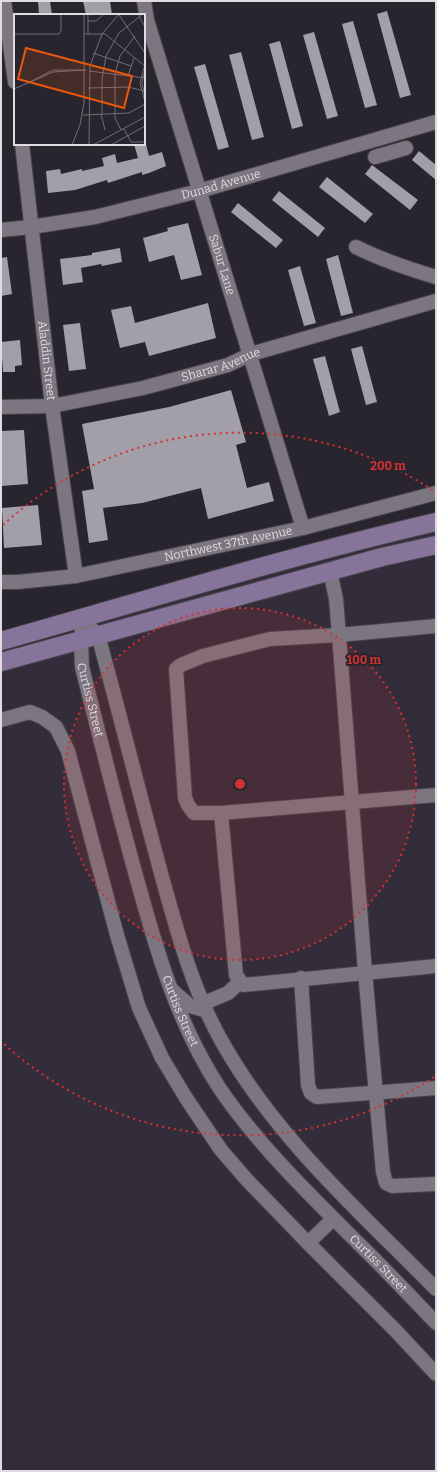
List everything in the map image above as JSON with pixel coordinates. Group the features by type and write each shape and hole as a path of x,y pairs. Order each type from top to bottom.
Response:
{"main road":[{"path":"1,641 337,547 436,522"},
{"path":"1,662 382,557 436,545"}],"street":[{"path":"4,1 6,53 14,79"},
{"name":"Sabur Lane","path":"144,1 147,20 251,354 303,528"},
{"name":"Dunad Avenue","path":"1,230 95,218 199,191 436,122"},
{"path":"386,136 392,153"},
{"name":"Aladdin Street","path":"22,145 52,406 76,576"},
{"path":"375,157 406,148"},
{"path":"356,247 371,255 408,269 436,277"},
{"name":"Sharar Avenue","path":"1,407 52,406 143,388 228,365 251,354 436,301"},
{"name":"Northwest 37th Avenue","path":"1,582 18,582 76,576 303,528 436,492"},
{"path":"330,571 336,599 351,802 383,1172 386,1183 392,1186 436,1184"},
{"path":"83,618 98,635"},
{"name":"Curtiss Street","path":"83,618 81,640 82,667 127,845 170,989 198,1051 220,1088 271,1154 333,1219 436,1322"},
{"path":"436,626 339,635 270,639 203,656 181,665 176,669 185,798 188,805 194,812 221,813 436,795"},
{"name":"Curtiss Street","path":"98,635 151,837 186,962 203,1007 221,1042 240,1072 275,1121 331,1182 436,1289"},
{"path":"1,720 30,712 42,717 56,727 68,751 117,936 139,1008 162,1058 186,1098 221,1150 247,1180 436,1374"},
{"path":"221,813 236,975 243,985 247,986 301,978 436,966"},
{"path":"301,978 308,1085 311,1093 317,1097 436,1088"},
{"path":"170,989 190,1006 203,1007 228,993 240,982"},
{"path":"308,1243 333,1219"}],"shaded area":[{"path":"436,517 436,1471 1,1471 1,637"}],"building":[{"path":"38,1 50,1 52,14 39,14"},
{"path":"83,1 110,1 112,14 86,14"},
{"path":"387,11 411,95 400,98 377,14"},
{"path":"353,21 377,105 365,108 342,24"},
{"path":"314,32 338,116 327,119 303,35"},
{"path":"280,41 303,126 292,129 269,44"},
{"path":"241,52 264,137 252,140 229,55"},
{"path":"205,64 229,147 218,150 194,67"},
{"path":"146,144 149,156 162,152 166,166 149,173 142,175 142,172 108,183 107,180 75,190 48,193 46,171 60,169 61,174 104,166 102,158 115,154 117,163 138,158 134,145"},
{"path":"419,151 436,165 436,180 412,160"},
{"path":"372,165 418,200 410,210 365,174"},
{"path":"327,177 373,214 365,223 319,187"},
{"path":"279,191 325,228 318,237 272,200"},
{"path":"238,203 283,240 276,248 231,212"},
{"path":"188,223 202,275 181,280 174,255 149,262 143,238 168,231 167,228"},
{"path":"120,248 122,262 81,268 83,282 63,285 60,259 92,255 92,253"},
{"path":"338,255 353,313 341,316 326,259"},
{"path":"7,257 12,294 1,296 1,258"},
{"path":"300,266 316,323 304,326 288,270"},
{"path":"208,303 216,338 149,356 145,342 120,348 111,310 131,306 135,323"},
{"path":"80,323 86,369 69,371 63,325"},
{"path":"20,340 22,365 15,366 15,372 3,372 1,342"},
{"path":"362,346 377,402 366,405 351,349"},
{"path":"325,356 340,412 329,416 313,359"},
{"path":"231,390 246,442 236,445 247,488 269,482 274,501 208,519 201,488 142,503 103,508 108,540 89,543 82,491 94,489 82,424 169,407"},
{"path":"24,430 28,484 1,486 1,431"},
{"path":"38,505 42,545 4,548 2,508"}]}
